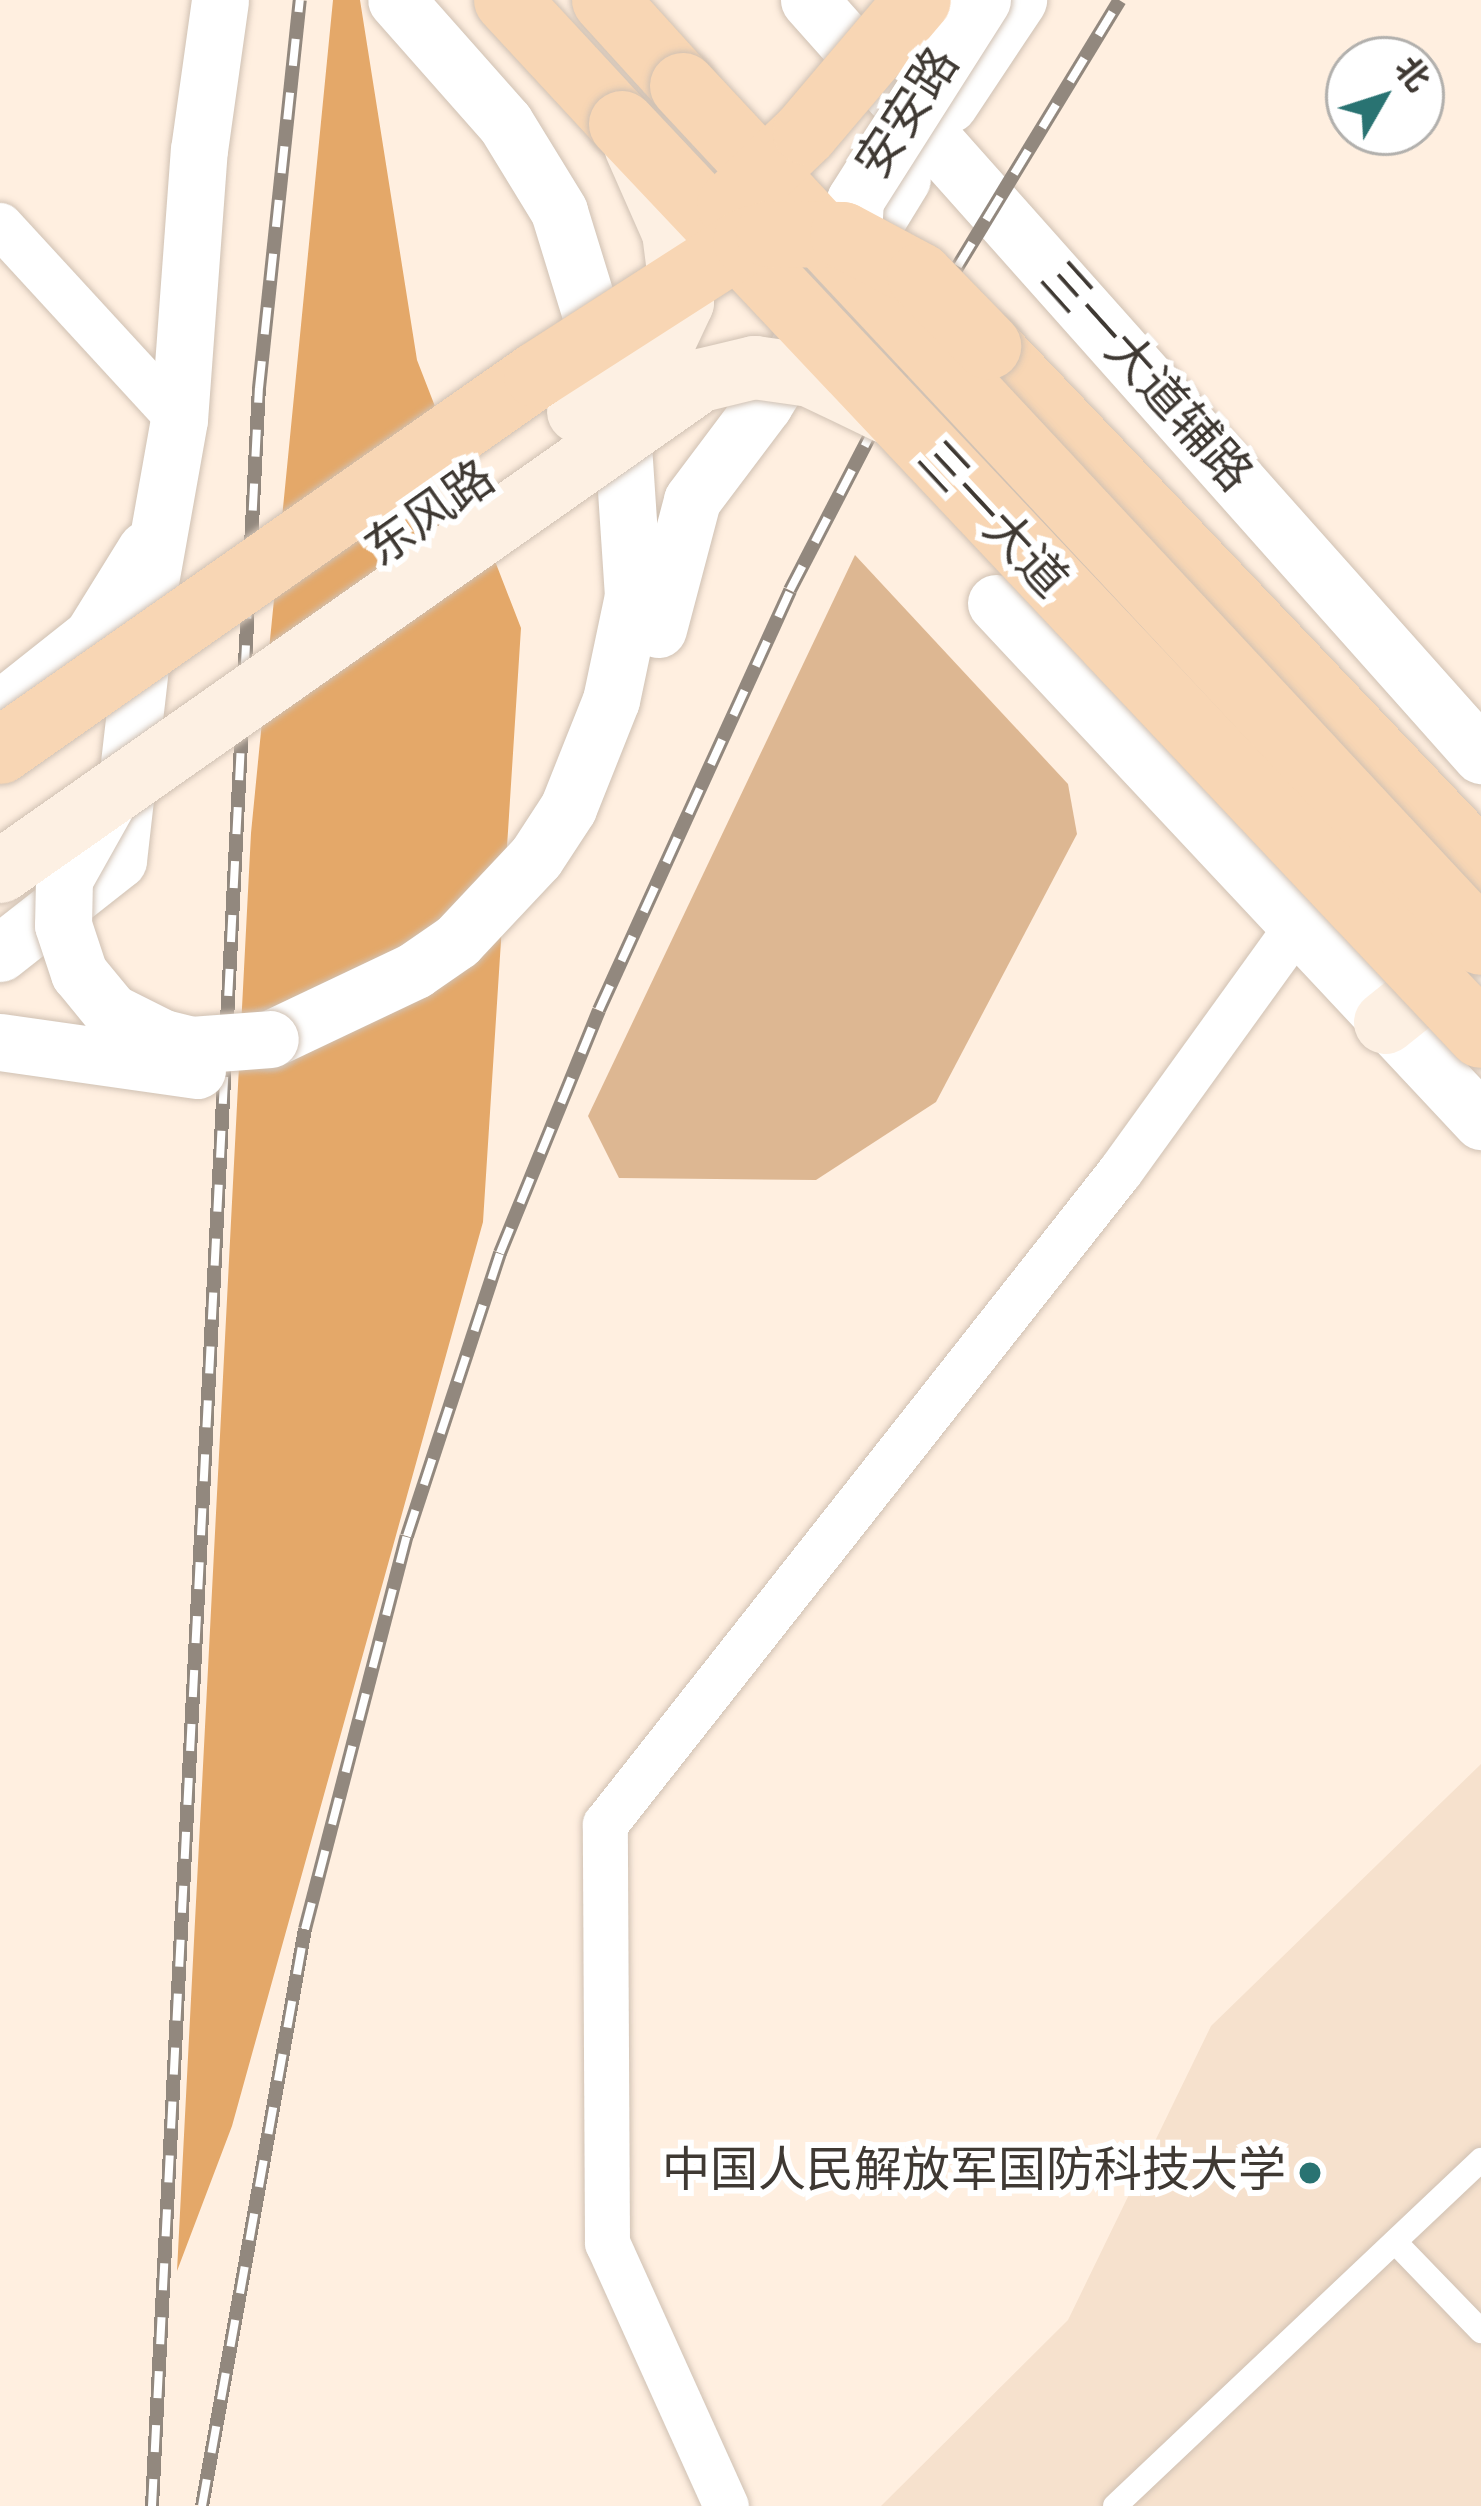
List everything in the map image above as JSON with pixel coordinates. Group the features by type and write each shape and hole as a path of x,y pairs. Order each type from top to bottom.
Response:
{"highway":[{"name":"三一大道","path":"507,0 1481,1035"},
{"name":"三一大道","path":"604,0 1481,944"},
{"path":"537,375 806,131 918,0"},
{"path":"0,751 537,375 746,242 770,234 843,235 891,257 958,311 1481,864"}],"main road":[{"name":"东风路","path":"0,816 660,349 682,302 682,266 657,187 622,124"},
{"path":"0,871 126,778 700,380 754,367 810,374 863,394 903,426"},
{"path":"1398,1035 1481,944"},
{"path":"1398,1035 1481,993"}],"street":[{"path":"0,953 118,860 149,588 178,420 199,150 220,0"},
{"path":"126,778 80,838 64,879 63,925 79,973 111,1012 163,1038 274,1055 429,961 498,902 536,857 568,808 611,700 633,596 622,413 559,211 505,123 396,0"},
{"path":"423,0 550,153 591,236 651,432 663,604"},
{"name":"三一大道辅路","path":"809,0 1481,755"},
{"name":"安安路","path":"683,86 778,136 828,135 855,126 908,80 961,0"},
{"name":"安安路","path":"878,298 852,248 855,200 982,0"},
{"path":"0,1042 141,1068 274,1055 440,982 520,915 569,860 624,745 692,500 764,404 1018,0"},
{"path":"0,225 178,420"},
{"path":"0,709 92,636 166,508"},
{"path":"996,604 1295,928 1481,1121"},
{"path":"726,2506 608,2243 605,1824 1120,1171 1295,928"}],"lane":[{"path":"1115,2506 1481,2160"},
{"path":"1395,2242 1481,2331"}],"shaded area":[{"path":"333,0 360,0 417,360 521,628 483,1222 232,2126 177,2271 251,833"},
{"path":"855,555 1068,784 1077,834 936,1102 816,1180 619,1178 588,1116"},
{"name":"中国人民解放军国防科技大学","path":"1481,1764 1481,2506 881,2506 1068,2320 1211,2026"}],"railway":[{"path":"152,2506 259,388 300,0"},
{"path":"202,2506 305,1929 407,1536 500,1253 599,1010 790,590 958,266 1120,0"}],"place":[{"name":"中国人民解放军国防科技大学","path":"1310,2173"}]}
